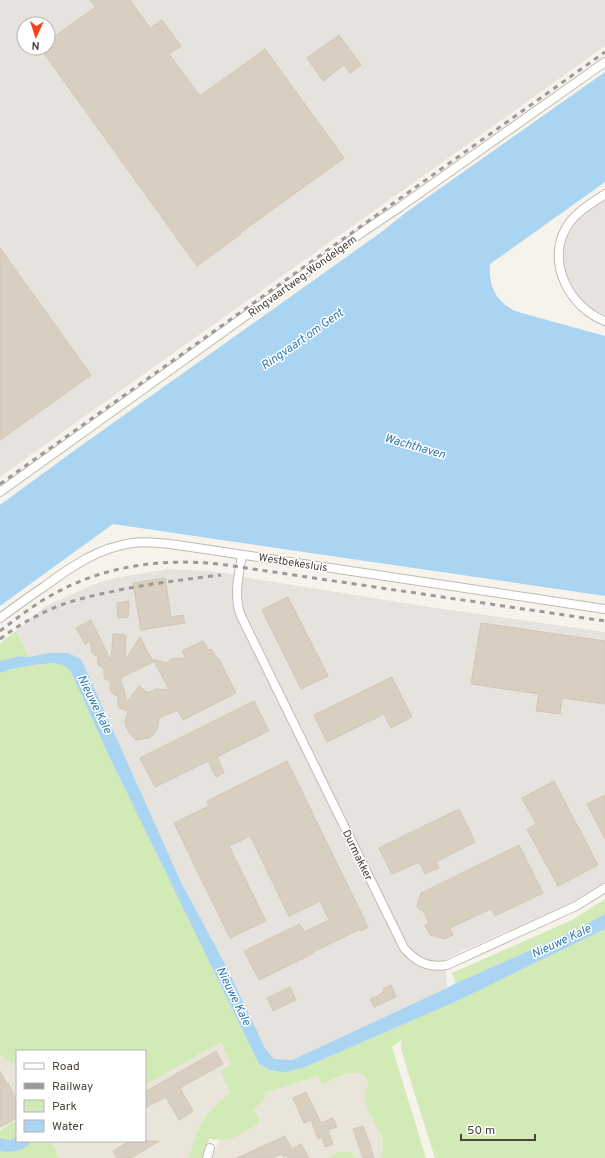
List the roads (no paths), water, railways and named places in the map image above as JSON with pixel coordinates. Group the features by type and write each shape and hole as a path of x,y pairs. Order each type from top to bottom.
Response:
{"street":[{"name":"Ringvaartweg-Wondelgem","path":"0,492 364,231 605,62"},
{"path":"605,194 583,209 572,219 561,238 559,262 562,276 574,299 590,314 605,321"},
{"name":"Westbekesluis","path":"0,618 78,563 100,551 120,545 134,543 161,543 605,609"},
{"name":"Durmakker","path":"242,555 236,595 241,616 404,948 411,957 430,965 446,965 576,906 605,888"},
{"path":"207,1158 210,1148"}],"water":[{"path":"605,72 605,182 490,264 490,272 492,287 495,294 511,309 605,336 605,596 113,524 0,606 0,505 380,233 408,211"},
{"name":"Nieuwe Kale","path":"49,653 68,653 81,659 181,882 226,966 265,1048 274,1059 292,1060 456,983 576,930 605,914 605,929 457,1001 303,1068 285,1072 270,1070 259,1064 108,754 70,670 62,665 53,663 12,669 0,673 0,661 20,656 29,657"},
{"path":"16,1137 16,1142 31,1142 22,1149 9,1152 0,1151 0,1138 10,1140"}],"railway":[{"path":"0,484 605,52"},
{"path":"0,631 43,600 71,585 113,570 158,563 180,562 226,565 605,621"},
{"path":"0,639 34,617 73,601 136,587 221,575"}],"water label":[{"name":"Ringvaart om Gent","path":"302,339"},
{"name":"Wachthaven","path":"415,446"}]}
